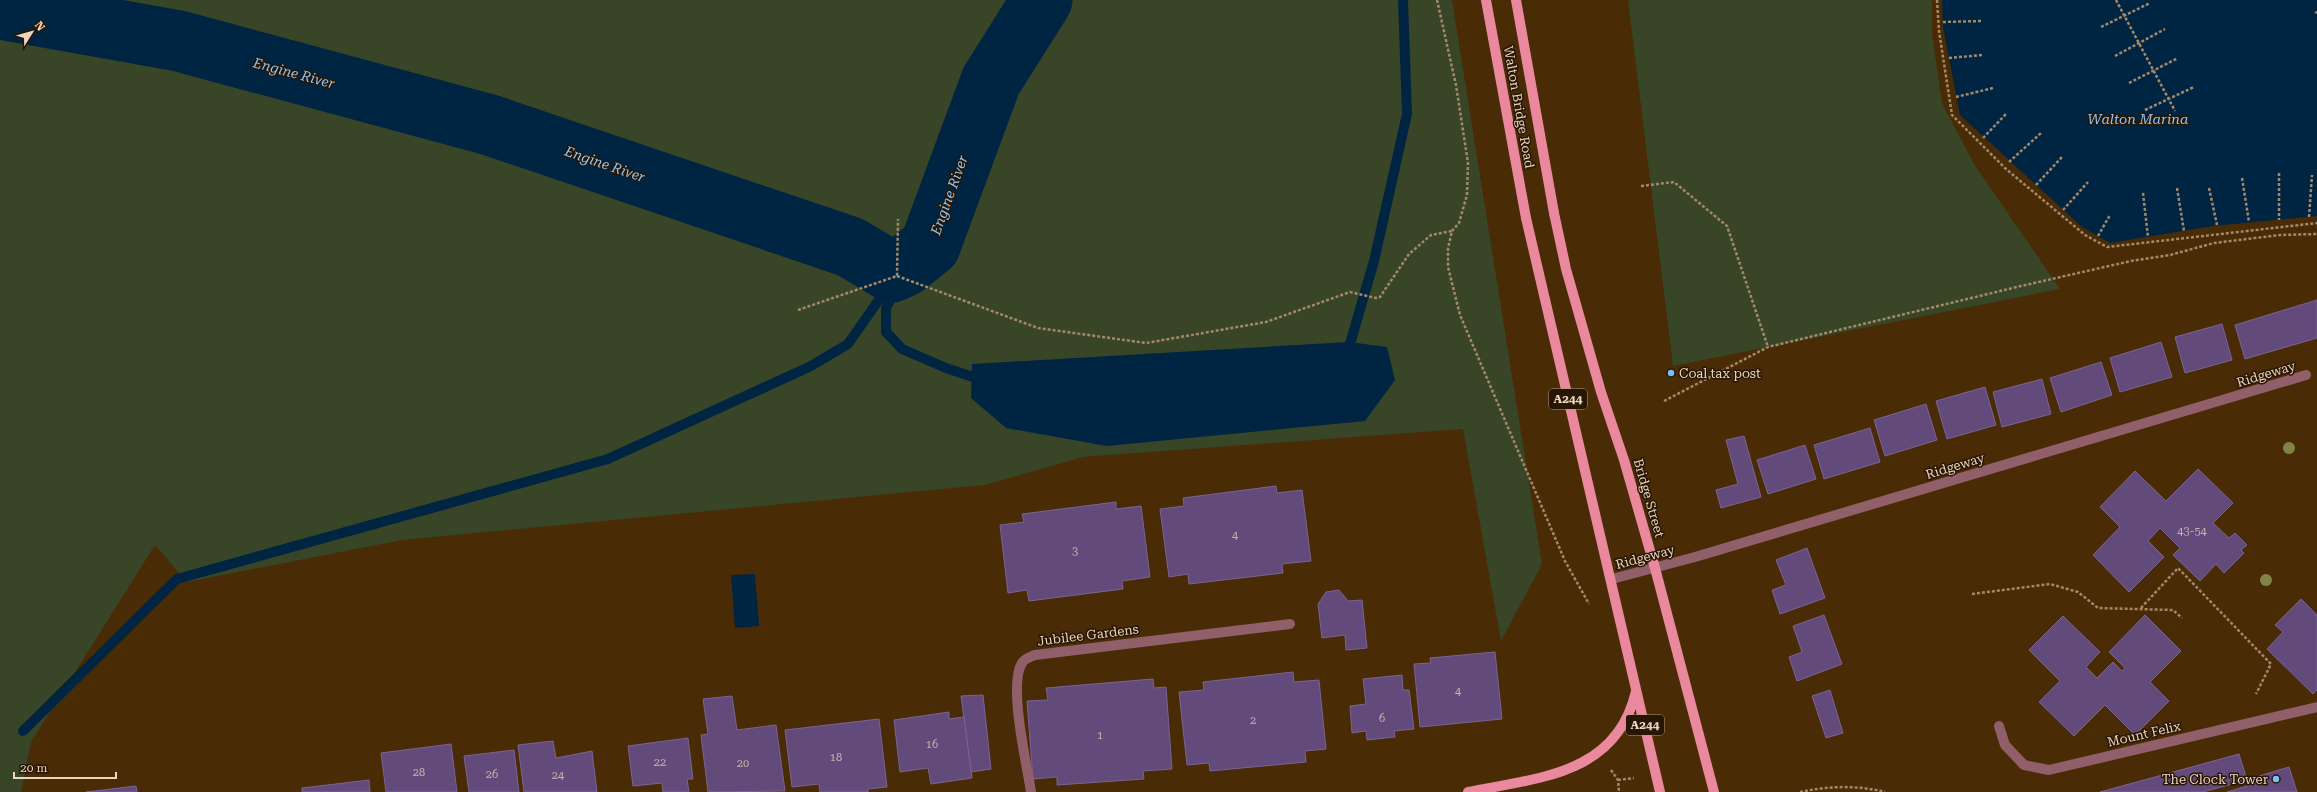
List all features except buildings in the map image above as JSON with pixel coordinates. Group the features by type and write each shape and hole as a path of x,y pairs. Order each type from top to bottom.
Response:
{"main road":[{"name":"Walton Bridge Road","path":"1486,0 1526,218 1552,336 1612,579"},
{"name":"Walton Bridge Road","path":"1516,0 1554,213"},
{"name":"Bridge Street","path":"1554,213 1566,269 1580,321 1656,568 1714,792"},
{"name":"A244","path":"1612,579 1660,792"},
{"path":"1468,792 1559,774 1581,765 1600,752 1615,737 1627,719 1637,689"}],"street":[{"name":"Ridgeway","path":"1612,579 1656,568 2306,375"},
{"name":"Jubilee Gardens","path":"1031,792 1016,695 1021,664 1027,658 1035,654 1290,624"},
{"name":"Mount Felix","path":"1998,726 2005,745 2024,764 2049,770 2317,707"}],"path":[{"path":"1437,0 1456,85 1468,163 1467,195 1459,223 1452,231 1448,248 1448,267 1460,315 1565,561 1588,604"},
{"path":"1937,0 1939,31 1952,115 2006,169 2085,235 2107,247 2317,223"},
{"path":"2116,0 2175,112"},
{"path":"2101,28 2150,3"},
{"path":"1943,22 1982,21"},
{"path":"2115,56 2165,29"},
{"path":"1949,58 1982,55"},
{"path":"2129,83 2178,58"},
{"path":"2145,110 2194,87"},
{"path":"1956,97 1993,88"},
{"path":"1983,138 2006,114"},
{"path":"2010,162 2041,133"},
{"path":"2036,185 2062,156"},
{"path":"2279,173 2279,220"},
{"path":"2309,217 2312,175"},
{"path":"2242,178 2249,222"},
{"path":"1641,186 1674,182 1727,226 1768,347"},
{"path":"2063,210 2088,182"},
{"path":"2177,188 2184,231"},
{"path":"2209,188 2217,225"},
{"path":"2143,193 2148,237"},
{"path":"2098,236 2110,215"},
{"path":"897,276 898,219"},
{"path":"897,276 904,280 1038,328 1146,343 1266,322 1350,292 1376,298 1380,297 1409,254 1431,235 1452,231"},
{"path":"1664,401 1768,347 2116,264 2170,255 2214,243 2280,235 2317,234"},
{"path":"798,310 897,276"},
{"path":"2141,608 2178,568 2271,664 2256,694"},
{"path":"1972,594 2050,584 2078,592 2098,608 2173,610 2182,618"},
{"path":"1608,765 1618,780 1619,792"},
{"path":"1618,780 1641,777"},
{"path":"1800,792 1818,788 1863,787 1885,792"}],"green space":[{"path":"0,0 1452,0 1542,564 1501,641 1463,429 1083,457 985,485 402,540 187,582 155,545 31,742 21,792 0,792"},
{"path":"1628,0 1932,0 1932,34 1942,103 1974,164 2060,289 1673,366"}],"water":[{"name":"Walton Marina","path":"1942,0 2317,0 2317,216 2213,226 2110,243 2082,227 1960,115 1943,27"},
{"path":"1349,342 1387,347 1395,380 1365,421 1107,446 1006,428 971,398 972,364"},
{"path":"755,574 759,626 735,628 731,575"}],"waterway":[{"name":"Engine River","path":"0,9 179,41 490,125 850,247 892,272 905,266 930,246 991,81 1042,0"},
{"path":"1345,354 1348,351 1374,261 1407,114 1403,0"},
{"path":"905,266 900,282 886,308 886,332 902,349 946,368 985,381"},
{"path":"23,731 177,579 608,459 811,366 848,344 892,281 892,272"}],"place":[{"name":"Coal tax post","path":"1671,373"},
{"name":"The Clock Tower","path":"2276,779"}]}
